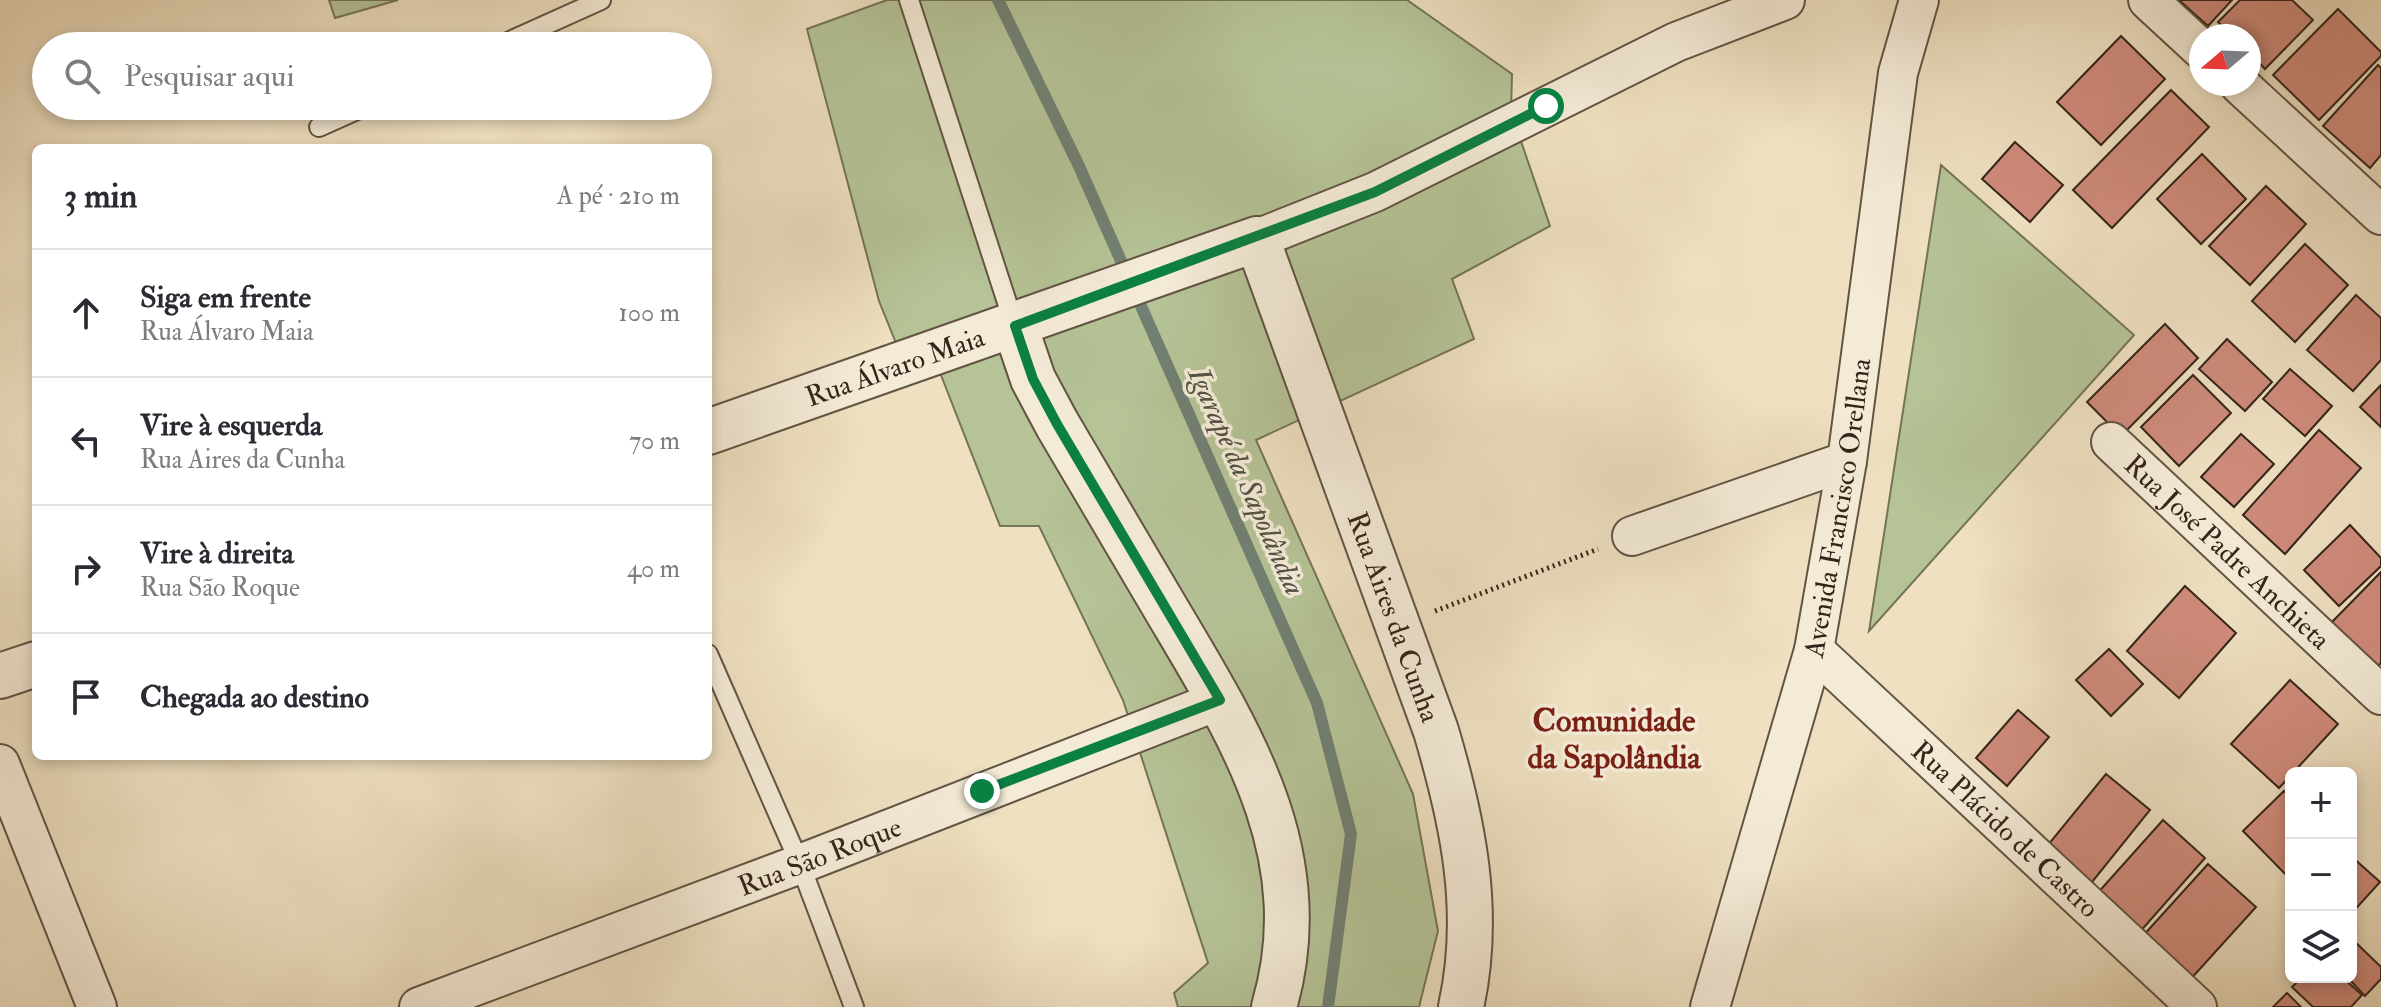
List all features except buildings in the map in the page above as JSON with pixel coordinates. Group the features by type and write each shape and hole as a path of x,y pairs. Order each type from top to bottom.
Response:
{"street":[{"name":"Rua Álvaro Maia","path":"712,431 1198,261 1375,192 1676,42 1785,0"},
{"name":"Avenida Francisco Orellana","path":"1710,1007 1814,650 1847,461 1898,73 1919,0"},
{"path":"2148,0 2189,38"},
{"path":"2252,96 2381,215"},
{"name":"Rua Aires da Cunha","path":"1257,239 1436,731 1466,846 1471,904 1470,950 1461,1007"},
{"path":"1015,326 1033,379 1220,700 1268,801 1282,856 1286,903 1285,955 1274,1007"},
{"name":"Rua José Padre Anchieta","path":"2111,442 2381,695"},
{"path":"1632,536 1847,461"},
{"name":"Rua Plácido de Castro","path":"1814,650 2197,1007"},
{"path":"0,676 32,665"},
{"name":"Rua São Roque","path":"419,1007 800,864 1220,700"},
{"path":"0,764 97,1007"}],"lane":[{"path":"530,32 601,0"},
{"path":"909,0 1015,326"},
{"path":"319,127 335,120"},
{"path":"712,663 800,864 854,1007"}],"path":[{"path":"1399,625 1632,536"}],"green space":[{"path":"329,0 398,0 335,18"},
{"path":"887,0 1407,0 1512,74 1511,112 1550,226 1452,279 1474,339 1256,440 1413,794 1438,931 1419,1007 1178,1007 1174,993 1208,963 1123,700 1039,526 1000,526 928,342 900,353 879,301 807,29"},
{"path":"1941,165 2134,335 1869,631"}],"waterway":[{"name":"Igarapé da Sapolândia","path":"998,0 1078,164 1317,703 1351,834 1328,1007"}],"district":[{"name":"Comunidade da Sapolândia","path":"1614,738"}],"route":[{"path":"982,791 1220,700 1057,424 1033,379 1015,326 1310,219 1375,192 1546,106"}]}
